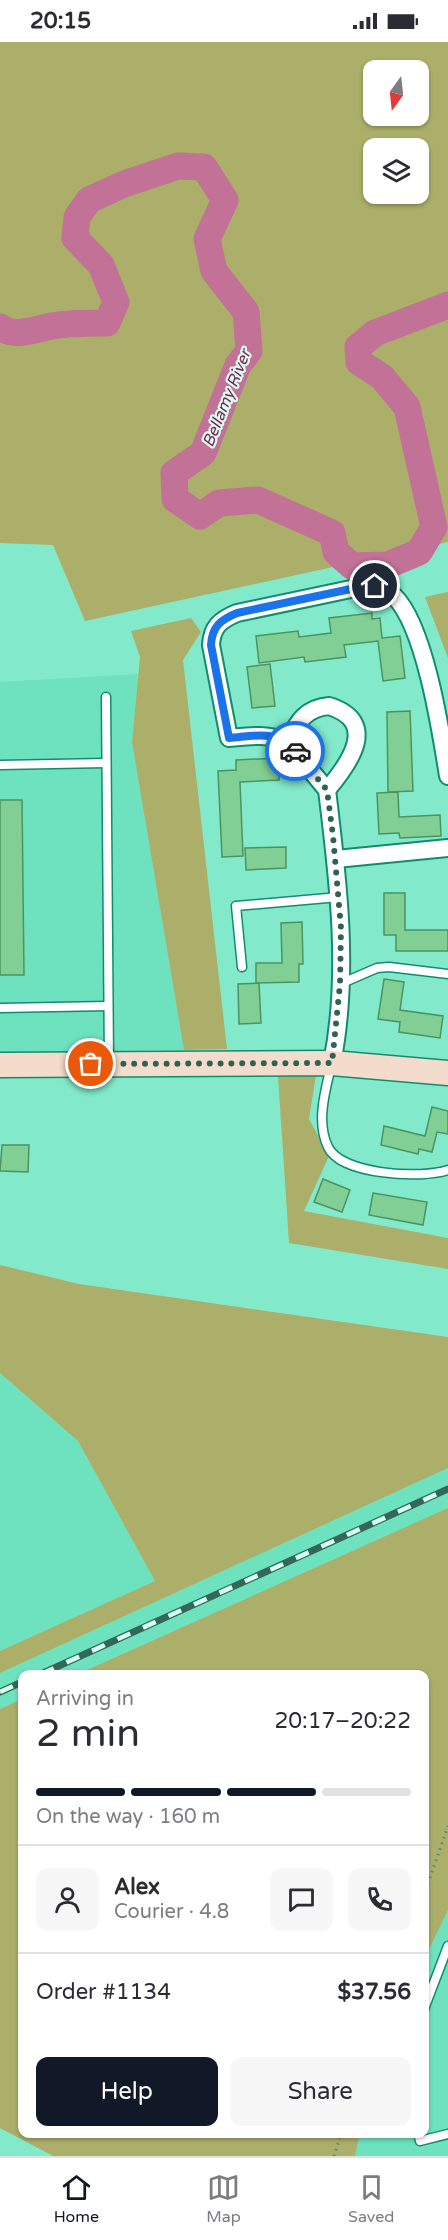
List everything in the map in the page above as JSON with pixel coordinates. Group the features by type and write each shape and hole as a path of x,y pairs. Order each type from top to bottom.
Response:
{"main road":[{"path":"0,1065 332,1063 448,1073"}],"street":[{"path":"332,1063 340,984 341,928 336,859 327,790 287,742 276,736 229,738 211,645 212,634 216,626 224,618 237,613 365,586 375,586 386,590 396,597 416,633 429,677 448,776"},
{"path":"287,742 299,720 307,712 318,707 329,706 340,709 348,716 357,736 357,746 341,774 327,790"},
{"path":"336,859 448,848"}],"lane":[{"path":"106,698 109,1064"},
{"path":"0,765 106,763"},
{"path":"242,967 236,906 339,897"},
{"path":"340,984 383,967 448,974"},
{"path":"0,1008 108,1006"},
{"path":"332,1063 322,1114 322,1130 333,1156 363,1168 392,1174 417,1176 448,1170"},
{"path":"429,1996 448,1946"},
{"path":"419,2138 420,2141 448,2133"}],"path":[{"path":"429,1881 448,1826"},
{"path":"334,2156 339,2138"}],"shaded area":[{"path":"0,42 448,42 448,542 85,621 53,545 0,543"},
{"path":"448,592 448,658 425,597"},
{"path":"191,618 201,632 183,660 227,1049 184,1050 132,742 140,657 131,631"},
{"path":"138,674 132,742 184,1050 0,1053 0,682"},
{"path":"316,1075 309,1119 329,1156 304,1211 448,1238 448,1269 289,1243 278,1076"},
{"path":"0,1265 79,1284 448,1337 448,1468 0,1673 0,1651 155,1581 78,1441 0,1373"},
{"path":"0,1373 78,1441 155,1581 0,1651"},
{"path":"448,1468 448,1508 87,1670 18,1670 18,1701 0,1709 0,1673"},
{"path":"448,1508 448,1910 429,1950 429,1670 87,1670"},
{"path":"18,1701 18,2138 0,2128 0,1709"},
{"path":"448,1910 448,2156 355,2156 359,2138 429,2138 429,1950"},
{"path":"19,2138 359,2138 355,2156 53,2156"}],"building":[{"path":"372,613 372,619 380,618 382,638 400,636 405,678 383,681 378,641 344,645 346,657 305,662 304,657 259,663 256,636 298,631 299,637 331,633 329,618"},
{"path":"270,664 275,706 252,708 247,667"},
{"path":"410,711 413,791 388,792 387,712"},
{"path":"279,758 279,780 240,782 243,856 222,857 218,771 236,770 236,760"},
{"path":"398,792 399,817 440,815 441,836 400,838 399,833 379,834 377,793"},
{"path":"0,800 22,800 24,975 0,975"},
{"path":"286,847 286,868 246,870 245,848"},
{"path":"384,893 405,893 405,930 448,930 448,951 396,951 396,935 384,935"},
{"path":"302,922 303,964 299,964 299,982 256,983 256,963 282,963 281,923"},
{"path":"384,979 404,982 400,1010 443,1016 440,1038 399,1032 400,1022 378,1019"},
{"path":"259,983 261,1023 239,1024 238,984"},
{"path":"432,1107 448,1111 448,1134 437,1132 432,1152 419,1149 418,1154 381,1145 384,1126 425,1136"},
{"path":"2,1145 29,1145 28,1172 0,1171"},
{"path":"323,1179 350,1190 342,1212 314,1202"},
{"path":"373,1193 427,1202 423,1225 369,1215"}],"waterway":[{"name":"Bellamy River","path":"0,327 7,331 22,332 65,324 107,323 116,302 101,265 75,238 77,217 89,200 124,184 178,166 204,167 225,200 207,239 214,271 246,312 249,351 238,365 203,453 174,473 175,499 200,516 219,503 258,500 332,533 336,552 352,566 388,565 419,552 434,527 407,407 382,377 359,362 358,347 375,333 448,305"}],"railway":[{"path":"50,1670 448,1489"},
{"path":"0,1692 18,1684"}],"way so far":[{"path":"91,1064 332,1063 340,984 341,928 333,836 327,790 295,751"}],"route":[{"path":"295,751 287,742 276,736 229,738 211,645 212,634 224,618 237,613 365,586 375,586"}]}
